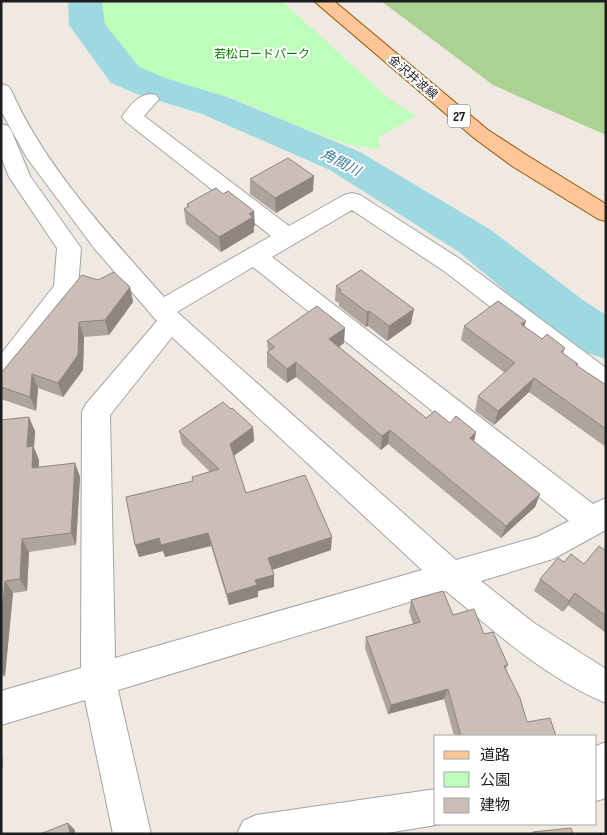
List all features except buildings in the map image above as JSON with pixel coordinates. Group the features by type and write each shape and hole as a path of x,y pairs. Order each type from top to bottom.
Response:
{"main road":[{"name":"金沢井波線","path":"324,1 481,134 527,166 606,214"}],"street":[{"path":"1,90 38,158 102,242 167,315 451,576 522,634 592,680 606,686"},
{"path":"149,99 132,117 288,237"},
{"path":"1,130 20,177 69,248 66,288 1,374"},
{"path":"132,834 98,679 96,412 167,315 255,256 352,200 452,265 606,382"},
{"path":"1,708 542,549 571,536 600,517 255,256"},
{"path":"597,783 599,783 606,760"},
{"path":"256,834 434,807"}],"green space":[{"name":"若松ロードパーク","path":"85,1 282,1 388,98 416,116 379,137 379,149 349,145 290,123 233,98 198,89 151,86 125,75 87,25"},
{"path":"381,1 606,1 606,135 493,85"}],"waterway":[{"name":"角間川","path":"85,1 87,25 125,75 151,86 216,106 345,161 475,241 565,313 606,340"}]}
